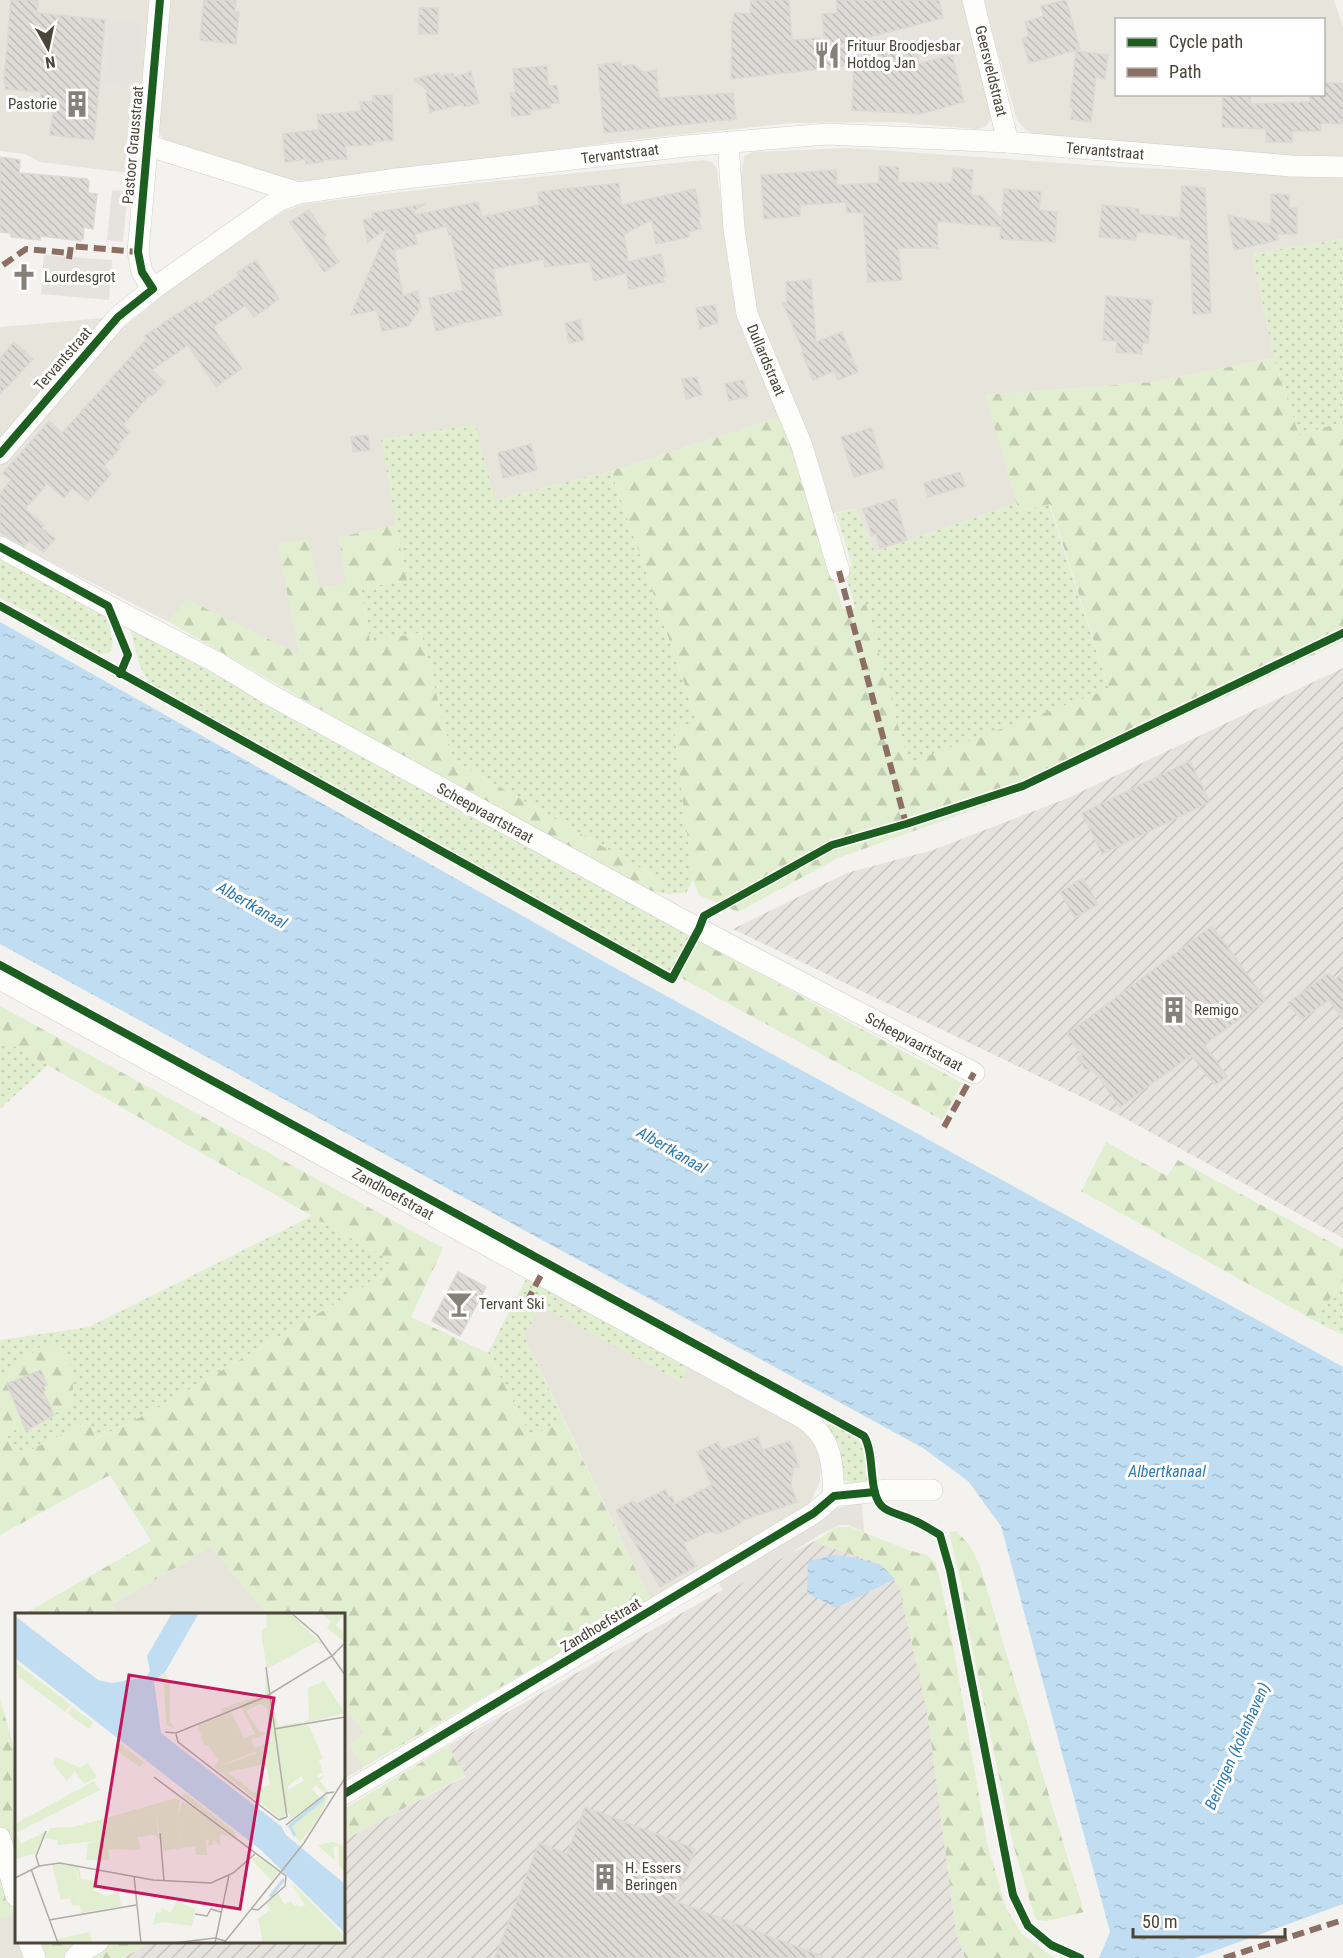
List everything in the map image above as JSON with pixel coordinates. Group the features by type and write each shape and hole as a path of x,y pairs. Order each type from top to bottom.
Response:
{"street":[{"name":"Pastoor Grausstraat","path":"153,289 142,272 138,252 160,0"},
{"name":"Geersveldstraat","path":"973,0 1008,142"},
{"name":"Tervantstraat","path":"0,454 118,317 153,289 278,201 299,193 397,179 729,142 827,134 1008,142 1291,166 1343,167"},
{"name":"Dullardstraat","path":"729,142 734,229 747,314 802,446 839,572"},
{"name":"Pastoor Grausstraat","path":"146,145 299,193"},
{"name":"Scheepvaartstraat","path":"0,547 216,662 267,693 688,924 974,1073"},
{"name":"Zandhoefstraat","path":"0,979 803,1418 816,1427 830,1451 834,1496 814,1513 345,1793"},
{"path":"834,1496 888,1490 932,1491"},
{"path":"0,1838 15,1892"},
{"path":"30,1943 34,1958"},
{"path":"75,1958 95,1943"}],"shaded area":[{"path":"0,0 152,0 136,174 40,162 25,154 0,151"},
{"path":"170,0 966,0 991,120 985,127 977,129 894,122 792,123 647,138 313,181 288,180 166,141 161,136 158,129"},
{"path":"983,0 1334,0 1343,27 1343,157 1304,158 1038,136 1026,130 1017,120"},
{"path":"110,20 142,22 137,87 105,84"},
{"path":"849,148 1120,167 1343,177 1343,239 1252,254 1274,358 1153,382 986,395 1017,503 875,552 856,508 831,514 754,314 739,189 744,156 753,152"},
{"path":"704,160 712,162 717,169 730,280 739,321 780,417 611,471 495,500 382,439 396,525 339,537 347,584 319,588 299,655 186,600 169,622 0,536 0,465 20,442 125,326 205,262 283,212 304,204 458,185"},
{"path":"112,190 128,191 123,242 107,240"},
{"path":"44,255 112,260 109,300 41,294"},
{"path":"104,318 0,439 0,327"},
{"path":"1343,668 1343,1238 1119,1115 733,929 847,873 933,850 1068,798"},
{"path":"541,1305 683,1383 687,1362 793,1418 815,1441 821,1461 820,1481 812,1499 803,1509 650,1599 524,1336"},
{"path":"862,1503 864,1532 848,1525 840,1525 821,1534 725,1594 718,1582 835,1509"},
{"path":"815,1541 879,1563 899,1586 927,1711 956,1933 965,1958 122,1958 151,1943 345,1943 345,1839 466,1776 448,1746 763,1567"},
{"path":"211,1547 266,1613 118,1613 111,1605"},
{"path":"345,1708 365,1733 350,1744 364,1767 345,1778"},
{"path":"15,1914 15,1943 24,1943 29,1958 0,1958 0,1918"}],"green space":[{"path":"1343,239 1343,422 1299,435 1274,358 1252,254"},
{"path":"1274,358 1299,435 1343,422 1343,641 1020,793 838,858 738,912 699,895 693,880 674,727 698,723 611,471 780,417 794,452 843,609 866,604 908,763 1109,689 1050,504 1019,511 985,395 1153,382"},
{"path":"475,424 495,500 611,471 698,724 674,728 693,880 686,893 653,892 659,888 652,875 453,760 421,633 370,641 361,588 407,580 381,439"},
{"path":"1017,503 1019,511 1049,504 1109,690 908,763 866,605 855,608 845,572 852,565 836,514 856,508 875,552"},
{"path":"396,525 407,581 361,588 370,641 421,633 453,760 652,875 659,883 659,888 653,892 643,891 555,844 169,622 186,599 299,654 278,544 308,539 319,587 346,584 339,537"},
{"path":"0,559 102,613 109,624 113,646 109,653 100,654 0,598"},
{"path":"130,628 690,936 670,972 168,695 148,682 139,664"},
{"path":"697,940 962,1083 942,1120 678,976"},
{"path":"0,1006 443,1248 411,1317 488,1353 531,1436 564,1421 650,1599 364,1767 350,1744 365,1733 345,1708 345,1613 266,1613 211,1547 111,1605 118,1613 26,1613 151,1541 110,1475 0,1535 0,1377 44,1344 64,1348 72,1377 72,1406 6,1434 19,1456 88,1421 96,1439 149,1413 379,1278 393,1262 0,1038"},
{"path":"0,1038 48,1065 0,1109"},
{"path":"1106,1142 1167,1176 1178,1160 1343,1249 1343,1279 1315,1321 1081,1191"},
{"path":"312,1216 393,1262 379,1278 149,1413 95,1439 88,1421 19,1456 6,1434 0,1377 0,1340 89,1327"},
{"path":"529,1273 687,1362 683,1383 541,1306 524,1336 564,1421 531,1436 488,1353"},
{"path":"1343,1279 1343,1335 1315,1321"},
{"path":"828,1422 861,1443 866,1457 869,1481 850,1483 844,1480 839,1445 827,1425"},
{"path":"837,1527 850,1527 927,1555 935,1563 942,1587 958,1673 987,1843 1006,1908 1022,1934 1054,1958 965,1958 956,1933 927,1711 899,1586 879,1563 815,1541"},
{"path":"956,1531 969,1544 980,1566 1084,1912 1047,1921 1037,1920 1034,1915 1013,1844 967,1622 962,1586 949,1532"},
{"path":"0,1700 15,1751 15,1914 0,1918"},
{"path":"448,1746 466,1775 345,1839 345,1808"},
{"path":"34,1943 151,1943 122,1958 39,1958"}],"water":[{"name":"Albertkanaal","path":"0,622 608,964 1343,1367 1343,1904 1195,1958 1099,1958 1110,1932 1001,1526 968,1481 923,1448 0,944"},
{"path":"835,1555 881,1565 895,1579 836,1608 807,1593 808,1561"}],"building":[{"path":"11,0 38,0 37,13 105,20 94,140 50,135 54,103 40,100 41,92 5,89"},
{"path":"204,0 236,0 235,12 239,12 236,44 200,40"},
{"path":"751,0 789,0 792,40 819,38 820,47 825,47 822,14 837,13 836,0 939,0 943,18 830,47 918,53 918,64 952,55 964,102 920,114 852,110 854,65 731,79 734,13 750,14"},
{"path":"1066,0 1080,49 1029,63 1022,38 1029,36 1025,22 1044,16 1041,6"},
{"path":"419,8 438,8 438,34 419,34"},
{"path":"1076,51 1108,55 1105,79 1096,77 1091,122 1071,119 1073,107 1070,107"},
{"path":"620,62 621,66 634,65 643,72 656,70 659,98 733,93 736,119 604,133 598,65"},
{"path":"547,66 548,86 557,85 559,103 550,104 551,108 530,110 530,115 512,116 510,93 515,93 513,69"},
{"path":"471,72 479,103 464,107 463,104 430,112 426,93 429,92 414,79 439,73 440,76 453,73 454,77"},
{"path":"1325,83 1343,83 1343,124 1321,123 1321,131 1292,131 1292,142 1266,142 1266,129 1222,127 1223,96 1251,96 1250,104 1310,102 1310,96 1325,96"},
{"path":"392,95 393,140 373,142 373,145 345,146 347,159 323,160 323,162 306,164 305,159 285,162 283,134 319,130 317,115 361,111 360,102 373,101 373,96"},
{"path":"0,157 20,160 19,173 87,179 88,193 97,194 93,229 84,227 81,241 41,236 40,240 11,237 11,233 0,232"},
{"path":"879,166 899,167 898,182 952,183 953,168 973,170 971,195 981,196 1002,220 1004,189 1041,192 1039,210 1057,212 1055,242 1000,239 1001,227 937,221 938,248 898,248 902,280 868,282 863,213 847,212 846,202 800,205 800,216 764,219 761,175 836,170 837,185 879,183"},
{"path":"619,183 621,205 695,189 701,229 688,232 689,237 656,244 652,220 624,234 628,262 661,254 666,276 663,277 664,282 629,289 626,273 594,281 590,262 545,267 544,259 493,269 502,315 436,331 429,298 463,290 451,235 446,226 415,234 417,244 394,250 403,296 417,291 421,307 408,326 382,331 377,310 351,315 388,228 368,242 363,220 373,218 372,213 425,204 414,211 415,215 478,202 482,217 539,205 538,192"},
{"path":"1182,186 1205,188 1211,313 1193,314 1190,240 1178,238 1178,236 1137,232 1136,240 1099,237 1102,205 1139,209 1139,214 1180,218"},
{"path":"1271,194 1289,195 1289,208 1297,208 1297,234 1277,234 1278,240 1234,250 1228,215 1271,225"},
{"path":"309,210 326,236 323,239 339,262 324,272 290,222"},
{"path":"256,260 279,299 254,317 246,305 213,327 242,368 216,387 188,345 152,370 165,382 152,396 150,394 123,425 130,432 118,445 121,447 104,466 111,474 88,501 72,488 64,498 47,484 25,509 44,525 42,528 55,539 43,552 29,541 24,546 0,532 0,494 11,480 3,473 49,421 62,433 146,340 144,336 197,301 199,304 239,276 237,273"},
{"path":"811,280 816,342 842,332 858,372 838,380 834,371 813,380 783,303 787,303 786,282"},
{"path":"1106,296 1152,300 1148,343 1142,343 1142,354 1116,352 1117,341 1103,340"},
{"path":"715,305 718,323 700,328 696,308"},
{"path":"580,320 584,340 569,343 565,323"},
{"path":"14,342 33,359 0,394 0,358"},
{"path":"697,377 702,395 686,399 682,379"},
{"path":"743,380 748,396 729,401 725,384"},
{"path":"871,428 884,468 854,477 841,437"},
{"path":"368,435 370,450 353,452 351,437"},
{"path":"531,444 537,470 503,478 498,453"},
{"path":"960,472 965,486 928,497 924,483"},
{"path":"895,499 907,540 880,548 876,534 872,535 863,509"},
{"path":"1190,761 1210,802 1102,854 1082,813"},
{"path":"1083,878 1098,904 1075,918 1060,892"},
{"name":"Remigo","path":"1212,926 1266,1000 1204,1045 1227,1076 1215,1085 1191,1055 1120,1107 1094,1071 1085,1069 1077,1058 1082,1055 1067,1034"},
{"path":"1329,973 1334,980 1343,973 1343,1019 1329,1000 1301,1020 1288,1003"},
{"name":"Tervant Ski","path":"458,1272 486,1287 460,1336 432,1321"},
{"path":"41,1370 47,1385 41,1387 54,1415 26,1431 7,1384"},
{"path":"758,1437 762,1450 790,1441 799,1467 793,1468 791,1486 797,1502 740,1521 741,1523 718,1534 710,1531 683,1543 696,1566 660,1587 616,1510 633,1501 636,1504 665,1490 669,1497 672,1496 675,1504 712,1485 697,1452 718,1442 721,1450"},
{"name":"H. Essers Beringen","path":"585,1807 695,1849 675,1901 822,1956 822,1958 495,1958 539,1843 567,1854"}],"marked path":[{"path":"69,259 71,246 138,252"},
{"path":"3,265 26,249 70,253"},
{"path":"839,571 906,824"},
{"path":"944,1127 974,1073"},
{"path":"494,1301 524,1307 541,1275"},
{"path":"1224,1958 1343,1920"}],"cycle path":[{"path":"0,454 118,317 153,289 142,272 138,252 160,0"},
{"path":"0,547 108,606 128,655 120,674"},
{"path":"0,606 672,979 704,916 832,845 1023,786 1343,633"},
{"path":"0,965 864,1436 868,1444 873,1485 879,1502 884,1508 940,1535 950,1570 1013,1895 1028,1926 1051,1945 1080,1958"},
{"path":"345,1793 814,1513 834,1496 875,1492"}],"place":[{"name":"Frituur Broodjesbar Hotdog Jan","path":"827,55"},
{"name":"Pastorie","path":"77,104"},
{"name":"Lourdesgrot","path":"24,277"},
{"name":"Remigo","path":"1174,1010"},
{"name":"Tervant Ski","path":"459,1304"},
{"name":"H. Essers Beringen","path":"605,1877"}],"water label":[{"name":"Beringen (kolenhaven)","path":"1237,1746"}]}
